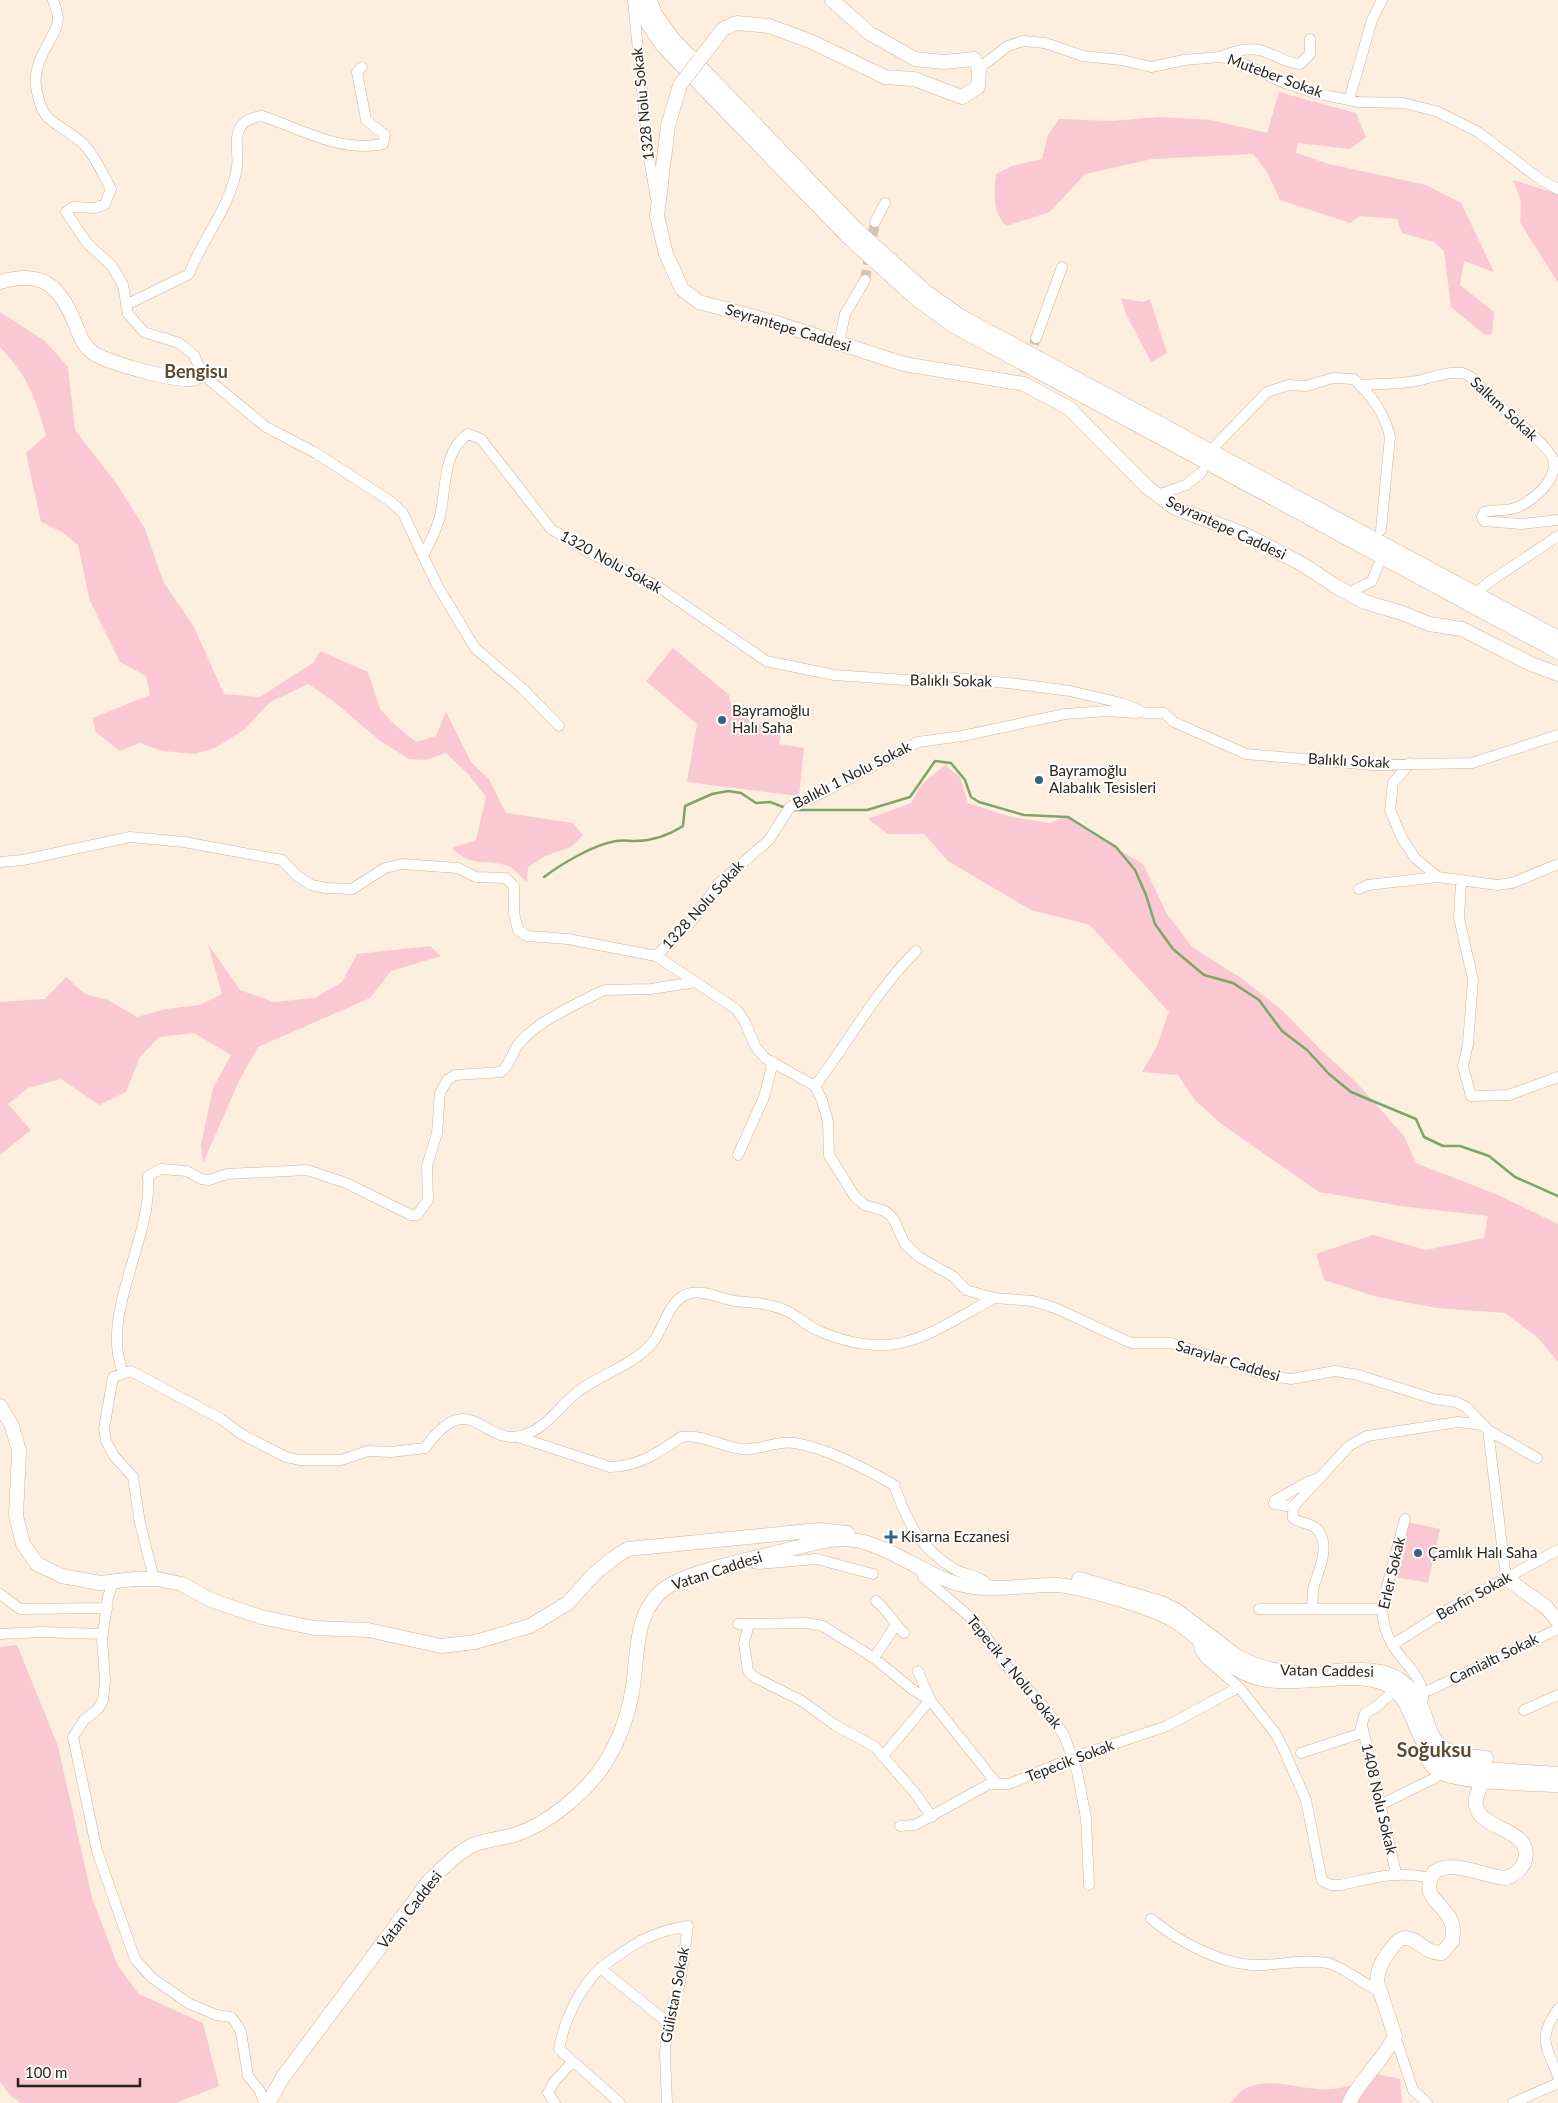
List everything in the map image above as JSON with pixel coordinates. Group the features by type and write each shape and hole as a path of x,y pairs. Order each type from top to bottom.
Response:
{"street":[{"path":"53,0 58,20 39,57 36,85 41,105 49,122 80,141 98,165 111,189 105,204 95,208 72,207 66,212 87,243 112,266 123,285 128,314 144,332 179,343 194,355 202,374 266,427 316,454 390,500 404,513 437,585 475,648 523,689 558,726"},
{"name":"1328 Nolu Sokak","path":"633,0 648,158 658,208"},
{"path":"637,0 645,19 663,46 849,238 919,301 954,326 1558,652"},
{"path":"650,0 655,14 672,39 857,230 926,292 960,316 1558,638"},
{"path":"832,0 869,33 915,59 944,62 974,59 979,68"},
{"path":"1349,100 1372,20 1382,0"},
{"name":"Seyrantepe Caddesi","path":"979,68 978,87 962,98 914,80 885,77 810,41 768,26 737,24 723,29 680,85 668,126 657,216 666,254 682,289 698,302 904,364 1024,378 1069,408 1147,487 1175,508 1244,534 1302,564 1365,602 1402,613 1429,624 1462,628 1531,664 1558,674"},
{"path":"1220,56 1240,50 1261,50 1288,63 1300,64 1310,54 1310,38"},
{"name":"Muteber Sokak","path":"979,68 1008,46 1023,42 1045,43 1083,56 1122,60 1151,67 1184,60 1220,56 1240,62 1282,82 1319,94 1349,100 1403,103 1436,111 1478,132 1541,180 1558,189"},
{"path":"126,305 189,274 197,253 234,186 238,163 237,139 242,125 252,117 262,116 332,143 371,146 383,144 385,135 366,120 364,101 357,72 362,67"},
{"path":"875,222 885,203"},
{"path":"1036,338 1062,267"},
{"path":"0,282 22,277 37,278 48,283 66,302 83,341 93,352 160,375 182,379 195,378 202,374"},
{"path":"839,343 845,314 865,280"},
{"name":"Salkım Sokak","path":"1360,385 1415,381 1452,373 1464,373 1472,378 1488,397 1529,432 1550,454 1554,462 1551,474 1542,491 1530,502 1516,508 1484,512 1482,517 1484,521 1521,524 1558,520"},
{"path":"1216,445 1268,392 1289,385 1306,386 1333,378 1354,379 1376,402 1387,424 1390,437 1381,530"},
{"name":"1320 Nolu Sokak","path":"423,556 440,519 451,454 459,440 468,434 481,438 552,529 585,550 660,588 756,655"},
{"path":"1158,495 1186,485 1202,472"},
{"path":"1476,594 1489,582 1558,536"},
{"path":"1348,593 1372,581 1378,566"},
{"name":"Balıklı Sokak","path":"756,655 766,661 834,675 906,680 955,678 1070,691 1121,702 1146,713"},
{"name":"Balıklı Sokak","path":"918,742 962,736 1065,714 1107,711 1164,712 1174,722 1246,754 1372,765 1472,762 1558,735"},
{"name":"Balıklı 1 Nolu Sokak","path":"750,854 769,840 777,830 788,809 918,742"},
{"path":"1410,763 1393,784 1390,810 1402,838 1415,858 1438,877"},
{"path":"0,862 23,860 130,837 184,842 282,860 296,875 311,885 326,888 352,889 384,868 402,864 458,868 476,876 506,878 514,886 514,914 518,930 527,936 568,939 656,956 736,1009 755,1046 765,1058 814,1086 842,1050 893,974 916,951"},
{"name":"1328 Nolu Sokak","path":"656,956 696,916 718,884 750,854"},
{"path":"1360,889 1368,885 1438,877 1448,877 1460,882 1497,885 1512,883 1558,864"},
{"path":"1460,882 1459,918 1473,980 1469,1036 1463,1066 1470,1096 1509,1095 1558,1077"},
{"path":"123,1372 117,1358 116,1337 144,1220 149,1190 148,1176 161,1169 186,1171 201,1179 209,1180 227,1174 307,1170 346,1183 411,1215 417,1215 428,1200 427,1166 438,1134 440,1093 447,1080 455,1075 501,1072 507,1067 518,1043 530,1032 605,990 652,989 695,982"},
{"path":"738,1155 764,1097 773,1062"},
{"name":"Saraylar Caddesi","path":"814,1086 822,1100 828,1122 829,1155 855,1197 865,1205 885,1212 893,1218 905,1244 919,1257 954,1277 966,1290 994,1298 1033,1301 1055,1308 1131,1342 1140,1344 1171,1343 1270,1376 1291,1379 1335,1371 1358,1375 1434,1399 1456,1402 1466,1407 1485,1428 1537,1458"},
{"path":"518,1437 539,1428 576,1394 632,1361 654,1340 678,1300 689,1293 700,1292 730,1300 767,1304 788,1311 817,1330 845,1341 887,1346 931,1334 994,1298"},
{"path":"154,1579 140,1524 133,1477 114,1456 106,1441 104,1429 110,1386 113,1377 123,1372 131,1371 222,1419 241,1434 261,1445 286,1457 299,1460 341,1460 368,1451 416,1450 425,1448 444,1425 452,1420 463,1418 498,1434 518,1437 610,1466 622,1466 657,1455 681,1437 686,1436 702,1437 741,1449 781,1444 802,1445 845,1460 894,1485 910,1526 926,1547 939,1559 959,1571 985,1581 989,1587"},
{"path":"0,1406 12,1426 19,1451 16,1516 23,1544 37,1564 62,1576 100,1583 154,1579 182,1584 211,1600 261,1617 314,1628 368,1630 441,1646 475,1642 530,1626 568,1603 594,1574 614,1557 628,1549 818,1530 858,1535 874,1546"},
{"path":"1312,1609 1314,1586 1320,1572 1324,1552 1319,1532 1315,1527 1299,1523 1293,1518 1293,1508 1349,1446 1367,1436 1458,1422 1485,1428 1506,1578 1546,1607 1558,1621"},
{"path":"1293,1508 1274,1504 1275,1500 1290,1493 1306,1481 1320,1478"},
{"name":"Erler Sokak","path":"1405,1520 1382,1609 1386,1633 1392,1645 1423,1690 1423,1699 1419,1704"},
{"name":"Vatan Caddesi","path":"268,2103 283,2077 430,1880 460,1853 472,1846 516,1834 570,1804 604,1764 618,1737 632,1694 640,1625 659,1594 667,1586 680,1580 745,1560 830,1540 862,1541 956,1583 989,1587 1061,1585 1160,1614 1171,1619 1233,1667 1259,1679 1286,1682 1366,1679 1387,1684 1419,1704"},
{"name":"Berfin Sokak","path":"1392,1645 1452,1607 1558,1550"},
{"path":"745,1560 758,1564 817,1558 873,1574"},
{"name":"Tepecik 1 Nolu Sokak","path":"920,1566 923,1577 977,1623 1015,1677 1045,1708 1064,1735 1072,1758 1086,1818 1089,1885"},
{"name":"Vatan Caddesi","path":"1018,1586 1027,1581 1057,1576 1106,1586 1161,1603 1176,1610 1238,1658 1262,1668 1297,1673 1369,1669 1384,1672 1403,1683 1419,1704 1434,1740 1448,1751 1470,1756 1558,1765"},
{"path":"114,1581 103,1634 104,1700 98,1709 76,1730 73,1737 97,1851 134,1959 151,1977 188,2003 216,2015 231,2017 236,2022 241,2032 248,2076 260,2091 264,2103"},
{"path":"0,1594 20,1608 107,1608"},
{"path":"874,1658 900,1629 888,1617 885,1609 876,1601"},
{"path":"1259,1610 1382,1609"},
{"path":"738,1624 816,1623 874,1658 913,1690 930,1700"},
{"path":"749,1624 744,1643 748,1671 802,1701 835,1725 859,1737 883,1756 932,1816"},
{"name":"Camialtı Sokak","path":"1430,1690 1558,1629"},
{"path":"0,1634 41,1632 103,1634"},
{"path":"1198,1640 1200,1650 1206,1659 1239,1688 1275,1733 1306,1800 1322,1881 1331,1885 1340,1885 1396,1873 1410,1873 1431,1878"},
{"path":"918,1671 930,1700 998,1784"},
{"name":"Tepecik Sokak","path":"900,1826 915,1825 989,1784 1009,1784 1072,1758 1167,1726 1239,1688"},
{"path":"1301,1753 1359,1734 1365,1713 1376,1708 1395,1690 1408,1706 1426,1756 1439,1771 1462,1778 1558,1786"},
{"path":"1524,1710 1558,1695"},
{"path":"883,1756 930,1700"},
{"name":"1408 Nolu Sokak","path":"1362,1725 1396,1873"},
{"path":"1421,1738 1438,1759 1456,1764 1558,1774"},
{"path":"1380,1805 1435,1778 1439,1771"},
{"path":"1427,2103 1413,2090 1391,2019 1378,1991 1377,1974 1396,1941 1404,1938 1413,1939 1436,1953 1442,1953 1452,1941 1452,1921 1430,1893 1431,1878 1434,1872 1444,1868 1506,1878 1519,1871 1523,1865 1526,1857 1522,1842 1510,1832 1483,1818 1478,1812 1475,1799 1483,1780"},
{"path":"1151,1919 1171,1936 1212,1955 1252,1965 1308,1961 1329,1964 1378,1991"},
{"name":"Gülistan Sokak","path":"600,1968 640,1941 663,1930 688,1926 680,1983 667,2022 665,2054 667,2103"},
{"path":"620,2103 559,2050 562,2033 574,2002 588,1981 600,1968 667,2022"},
{"path":"1558,2009 1546,2029 1545,2047 1558,2076"},
{"path":"1349,2103 1361,2082 1389,2049 1395,2036"},
{"path":"555,2103 548,2093 554,2082 573,2061"},
{"path":"1513,2103 1558,2083"}],"shaded area":[{"path":"1279,92 1356,113 1366,137 1350,149 1298,143 1296,153 1329,164 1426,185 1461,203 1494,272 1464,261 1460,285 1494,312 1492,334 1485,335 1451,307 1444,251 1434,242 1402,233 1397,219 1360,216 1350,223 1280,200 1267,172 1253,154 1152,159 1085,174 1050,212 1006,226 998,214 995,202 996,174 1012,166 1042,159 1048,135 1059,119 1113,121 1160,117 1211,120 1267,133"},
{"path":"1513,180 1558,194 1558,283 1520,222 1521,201"},
{"path":"1121,298 1142,302 1150,299 1167,353 1151,362 1126,314"},
{"path":"0,312 45,341 68,367 75,430 116,483 144,527 164,583 194,627 224,694 260,697 314,662 320,651 368,672 380,709 396,726 416,742 436,736 446,712 471,762 489,779 506,813 573,823 583,835 571,847 545,856 528,867 527,882 508,866 466,859 452,848 476,840 486,797 469,775 446,753 425,760 409,759 379,740 332,700 308,684 270,702 245,729 217,747 195,754 163,751 140,743 120,751 96,732 92,718 150,695 146,676 120,662 90,601 78,545 62,532 41,522 26,453 46,435 38,409 24,378 0,347"},
{"name":"Bayramoğlu Halı Saha","path":"673,648 729,695 735,710 757,723 782,730 779,744 804,748 799,796 687,782 697,724 646,681"},
{"path":"945,765 960,777 968,803 1011,817 1050,823 1068,815 1104,841 1143,864 1167,914 1192,947 1241,978 1283,1011 1357,1083 1404,1136 1416,1163 1498,1195 1558,1224 1558,1362 1537,1337 1505,1313 1437,1308 1378,1297 1324,1280 1316,1254 1373,1235 1426,1250 1484,1238 1488,1216 1401,1206 1319,1192 1220,1123 1195,1100 1178,1075 1142,1072 1157,1046 1169,1012 1090,925 1031,910 948,861 924,834 888,834 868,819 911,803 921,785"},
{"path":"208,944 240,990 274,1002 315,998 342,982 357,954 430,946 441,956 391,971 370,998 258,1047 239,1081 203,1163 201,1145 213,1088 231,1055 194,1033 159,1037 140,1057 126,1092 99,1105 61,1079 28,1088 8,1104 31,1130 0,1155 0,1002 45,999 66,977 85,994 108,1000 137,1017 166,1009 200,1005 222,994"},
{"name":"Çamlık Halı Saha","path":"1407,1522 1440,1529 1428,1583 1396,1577"},
{"path":"17,1645 58,1746 92,1898 118,1966 139,1994 203,2023 219,2086 176,2103 21,2103 12,2097 0,2082 0,1647"},
{"path":"1377,2074 1400,2079 1402,2103 1231,2103 1240,2092 1251,2086 1264,2083 1333,2089 1350,2086"}],"waterway":[{"path":"791,810 867,810 910,797 935,761 951,763 965,780 971,797 979,802 1024,815 1068,817 1116,847 1135,870 1146,895 1155,924 1173,949 1204,975 1233,983 1259,1000 1282,1031 1307,1050 1329,1074 1351,1092 1416,1119 1424,1137 1443,1146 1460,1146 1489,1156 1515,1177 1558,1196"},
{"path":"544,877 559,866 598,846 618,841 648,840 672,832 683,826 685,806 712,794 728,791 741,793 756,803 770,802 786,808"}],"tunnel":[{"path":"865,280 875,222"},
{"path":"1025,373 1036,338"}],"place":[{"name":"Bayramoğlu Halı Saha","path":"722,720"},
{"name":"Bayramoğlu Alabalık Tesisleri","path":"1039,780"},
{"name":"Kisarna Eczanesi","path":"891,1537"},
{"name":"Çamlık Halı Saha","path":"1418,1553"}],"district":[{"name":"Bengisu","path":"196,372"},
{"name":"Soğuksu","path":"1434,1750"}]}
